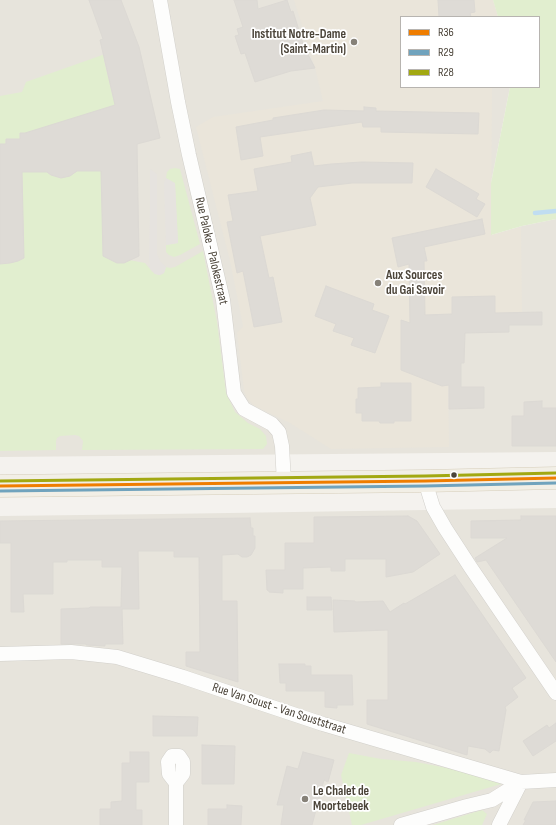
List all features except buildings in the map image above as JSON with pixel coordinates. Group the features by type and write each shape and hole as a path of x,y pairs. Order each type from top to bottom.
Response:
{"main road":[{"path":"0,486 556,478"}],"street":[{"name":"Rue Paloke - Palokestraat","path":"160,0 189,156 223,300 234,393 244,410 272,424 279,432 282,446 284,483"},
{"path":"425,481 433,507 445,528 556,693"},
{"name":"Rue Van Soust - Van Souststraat","path":"0,654 70,652 117,657 183,676 322,724 521,782 556,780"},
{"path":"401,825 492,800 521,782"},
{"path":"499,825 521,782"},
{"path":"176,783 176,825"}],"shaded area":[{"path":"0,0 493,0 498,16 400,16 400,88 510,88 491,183 492,235 522,226 556,219 556,452 0,457"},
{"name":"Aux Sources du Gai Savoir","path":"294,0 493,0 498,16 400,16 400,88 492,88 491,235 521,227 522,313 447,314 449,447 331,449 290,423 253,405 247,398 244,391 237,333 243,326 230,261 196,127 213,117 323,101 315,68"},
{"path":"150,169 157,174 157,254 160,261 166,267 164,273 160,275 155,274 150,269 149,260"},
{"path":"166,178 175,183 178,243 166,245 164,183"},
{"path":"556,508 556,825 0,825 0,516"}],"green space":[{"path":"493,0 556,0 556,219 522,226 491,235 491,183 510,88 540,88 540,16 498,16"},
{"path":"108,53 104,60 119,122 20,133 20,139 6,139 5,146 0,144 0,96 22,92 26,82"},
{"path":"170,169 180,169 200,244 174,257 166,252 166,245 178,243 175,184 166,178 167,172"},
{"path":"77,171 101,171 104,256 117,263 125,263 125,261 129,260 145,263 155,274 160,275 164,273 166,267 175,267 203,251 217,322 226,393 235,412 248,423 260,429 266,436 267,444 263,449 82,450 83,441 79,436 75,435 60,436 57,438 56,450 0,451 0,263 11,263 24,258 22,172 47,172 61,178 70,176"},
{"path":"349,753 381,759 416,762 488,776 508,782 361,825 352,825 341,775"},
{"path":"482,810 487,814 482,825 433,825"}],"waterway":[{"path":"535,213 556,211"}],"transit line":[{"name":"R28","path":"0,481 556,473"},
{"name":"R36","path":"0,486 556,478"},
{"name":"R29","path":"0,491 556,483"}],"place":[{"name":"Institut Notre-Dame (Saint-Martin)","path":"354,42"},
{"name":"Aux Sources du Gai Savoir","path":"378,283"},
{"name":"Le Chalet de Moortebeek","path":"305,799"}]}
